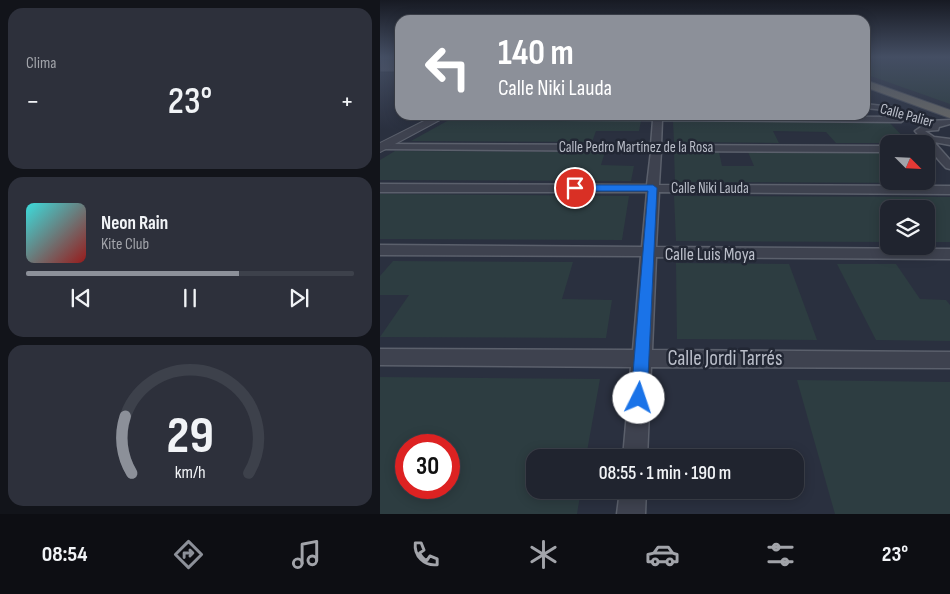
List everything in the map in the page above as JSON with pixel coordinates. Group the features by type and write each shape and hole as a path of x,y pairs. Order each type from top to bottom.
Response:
{"highway":[{"path":"870,84 949,117"}],"street":[{"name":"Calle Palier","path":"870,107 892,109 927,124 936,125 949,117"},
{"name":"Calle Palier","path":"870,108 894,112 917,124 936,128 949,117"},
{"name":"Calle Palier","path":"870,108 883,110 902,118 923,135"},
{"path":"870,118 902,118"},
{"path":"381,146 430,120"},
{"path":"636,449 657,120"},
{"path":"923,135 920,130 936,128"},
{"path":"935,138 950,142"},
{"name":"Calle Pedro Martínez de la Rosa","path":"381,146 880,149"},
{"name":"Calle Palier","path":"935,151 950,156"},
{"name":"Calle Niki Lauda","path":"380,188 950,190"},
{"name":"Calle Luis Moya","path":"380,250 648,254 950,254"},
{"name":"Calle Jordi Tarrés","path":"380,357 950,360"},
{"path":"631,514 632,499"}],"shaded area":[{"path":"885,81 950,81 950,104"},
{"path":"449,120 641,121 639,131 596,131 592,142 411,141"},
{"path":"673,121 889,122 901,135 880,135 880,143 836,143 826,132 773,131 779,143 674,142"},
{"path":"395,151 605,152 601,165 634,166 631,181 380,180 380,160"},
{"path":"674,152 719,152 722,166 754,166 748,152 880,153 880,183 675,182"},
{"path":"380,194 629,196 622,240 380,239"},
{"path":"674,196 950,197 950,242 935,242 935,200 880,200 880,242 676,241"},
{"path":"393,261 573,262 562,299 612,300 606,338 380,337 409,295 380,295 380,276"},
{"path":"676,263 789,264 817,340 677,339"},
{"path":"837,264 896,264 920,299 946,300 950,305 950,341 876,340"},
{"path":"380,377 600,379 587,449 526,449 526,499 580,499 577,514 380,514"},
{"path":"797,380 950,382 950,514 835,514"}],"route":[{"path":"575,188 653,188 639,398"}]}
